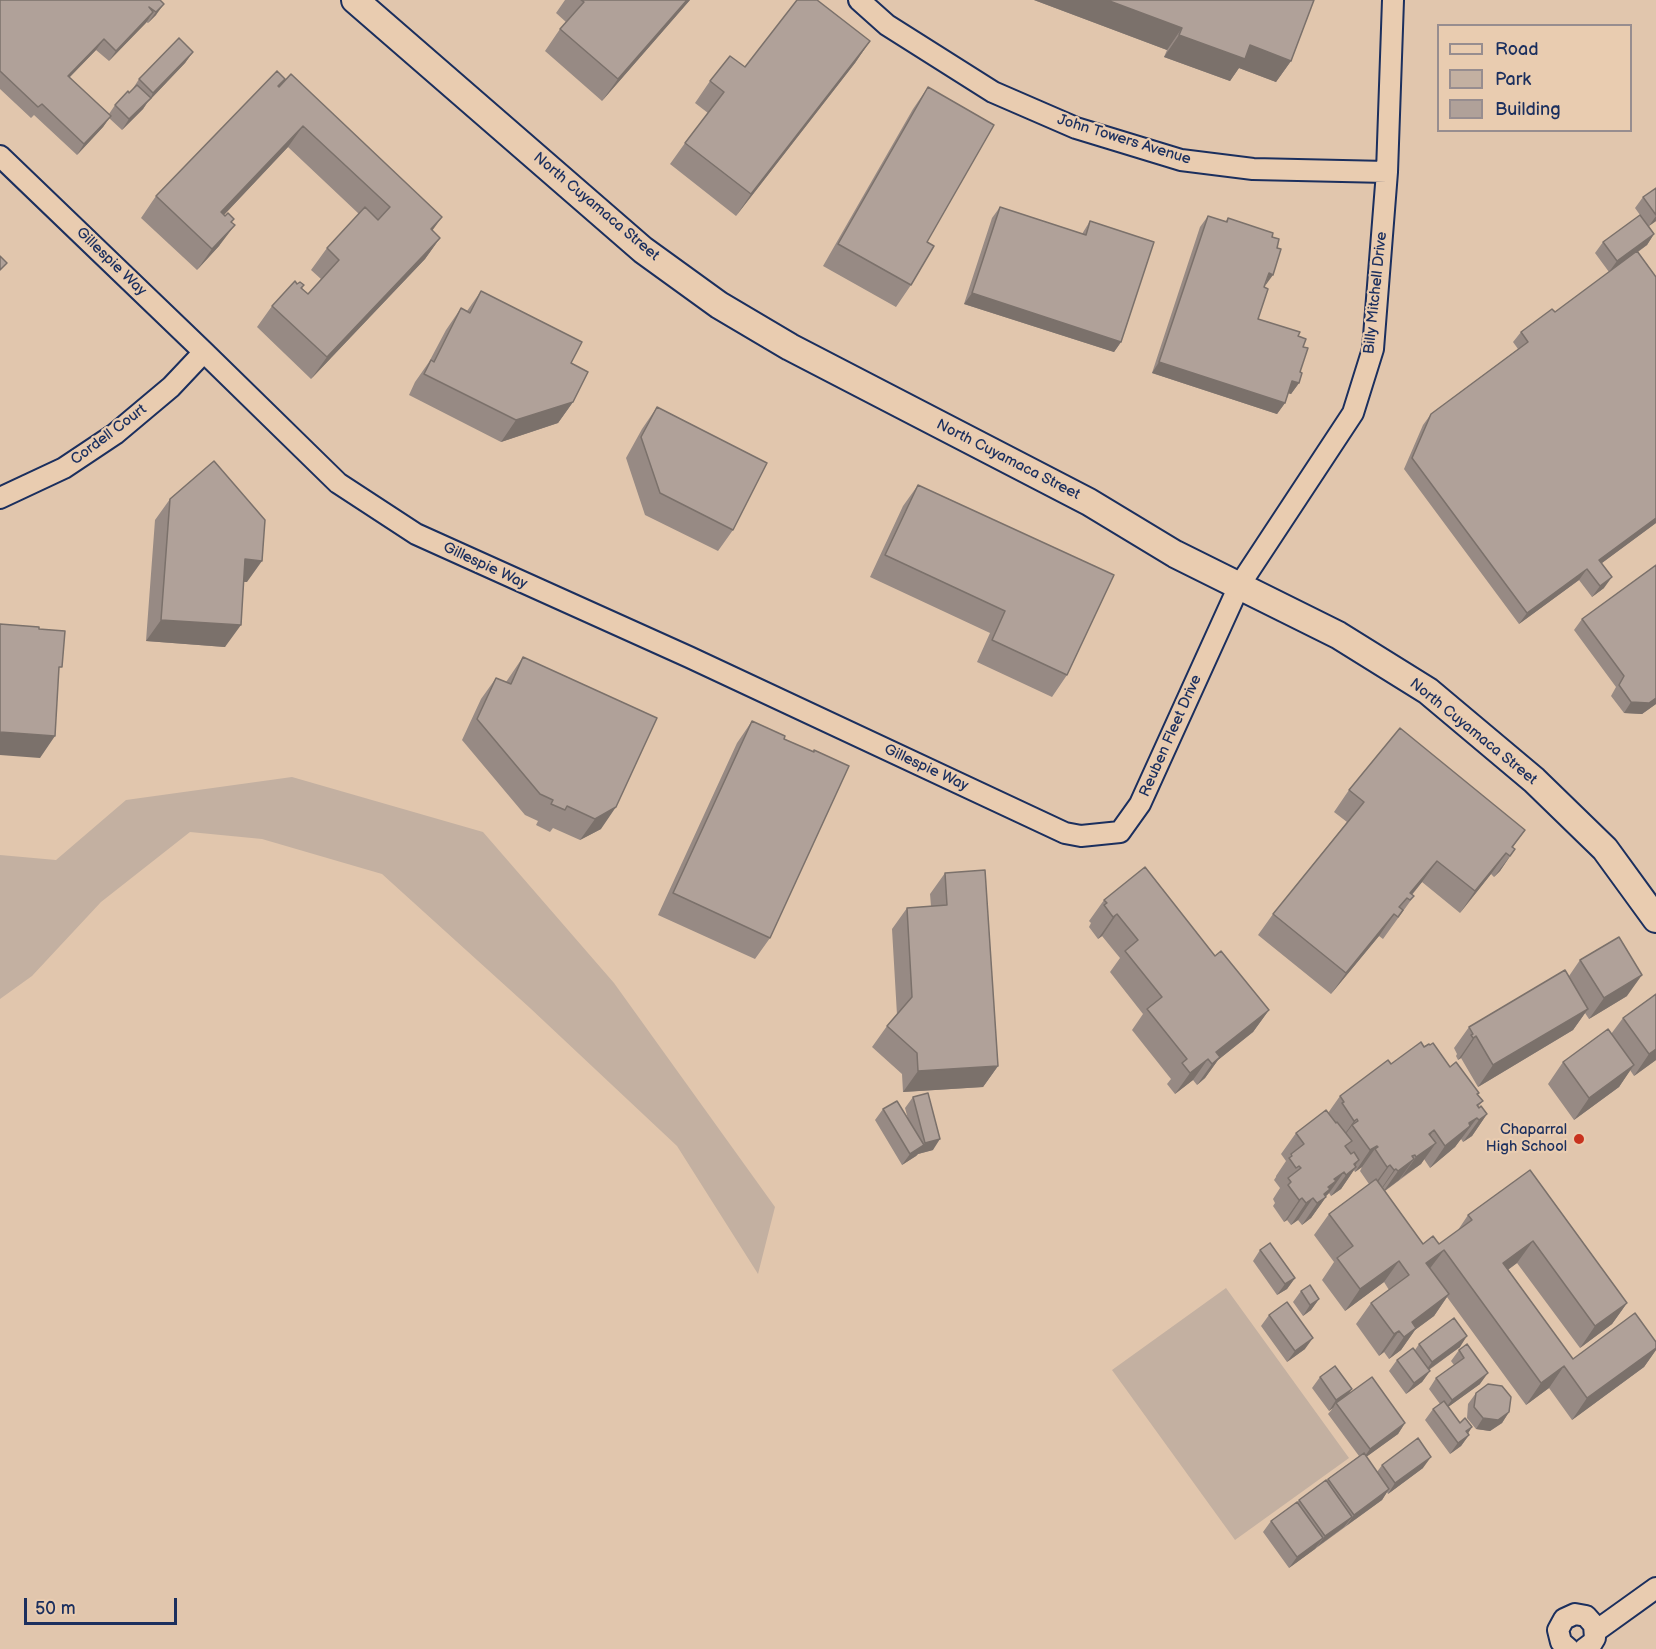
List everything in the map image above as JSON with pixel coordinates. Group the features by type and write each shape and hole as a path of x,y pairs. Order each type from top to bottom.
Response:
{"main road":[{"name":"North Cuyamaca Street","path":"355,0 643,250 718,305 790,347 1089,502 1175,554 1338,635 1428,691 1534,780 1605,849 1656,919"}],"street":[{"name":"John Towers Avenue","path":"859,0 887,25 993,92 1076,128 1181,160 1252,169 1388,172"},
{"name":"Billy Mitchell Drive","path":"1239,586 1353,413 1372,349 1388,172 1393,0"},
{"name":"Gillespie Way","path":"0,156 338,483 416,534 689,657 1065,833"},
{"name":"Cordell Court","path":"0,498 64,468 115,434 171,387 204,352"},
{"name":"Reuben Fleet Drive","path":"1065,833 1081,836 1120,832 1140,804 1239,586"},
{"path":"1584,1649 1592,1643 1596,1631 1656,1588"},
{"path":"1569,1649 1558,1636 1560,1624 1564,1618 1575,1614 1587,1616 1596,1631"}],"green space":[{"path":"292,777 483,832 614,983 775,1207 758,1274 677,1146 530,1008 382,874 262,839 190,832 101,902 32,976 0,999 0,855 56,860 126,800"},
{"path":"1226,1288 1349,1458 1235,1540 1112,1370"}],"building":[{"path":"0,0 160,0 164,4 156,12 149,7 153,12 116,51 104,39 68,76 111,116 84,144 42,104 38,107 0,71"},
{"path":"581,0 687,0 618,79 560,29 584,2"},
{"path":"797,0 817,0 870,41 751,194 685,143 724,92 710,81 730,56 745,67"},
{"path":"1107,0 1314,0 1291,61 1250,45 1245,59 1179,35 1182,28"},
{"path":"179,38 193,52 153,93 139,79"},
{"path":"277,71 285,79 279,87 291,74 442,217 431,229 440,238 327,357 272,306 295,281 297,284 300,282 304,285 301,288 308,294 339,260 327,248 365,207 378,220 390,207 303,126 221,212 225,216 228,213 234,219 231,222 235,225 212,249 156,196"},
{"path":"137,85 151,98 129,119 115,105"},
{"path":"928,87 994,125 927,242 934,246 911,285 838,244"},
{"path":"1656,188 1656,215 1643,197"},
{"path":"1000,207 1086,235 1090,221 1154,242 1121,342 972,293"},
{"path":"1640,215 1654,234 1617,261 1603,242"},
{"path":"1208,216 1227,222 1228,218 1273,233 1272,237 1279,239 1277,248 1281,249 1273,275 1269,273 1264,287 1268,289 1258,319 1300,332 1298,336 1306,339 1303,347 1308,348 1299,383 1292,381 1285,403 1159,362"},
{"path":"1637,251 1656,277 1656,518 1599,560 1612,577 1600,586 1587,569 1527,613 1412,458 1431,414 1528,342 1521,332 1552,309 1555,312"},
{"path":"0,256 7,263 0,270"},
{"path":"481,291 582,342 571,363 588,372 573,402 516,420 424,374 431,360 434,362 461,308 470,313"},
{"path":"657,407 767,463 733,530 660,493 641,437"},
{"path":"214,461 265,520 262,561 245,559 241,625 161,620 170,499"},
{"path":"918,485 1114,575 1067,675 992,640 1005,611 885,555"},
{"path":"1656,565 1656,698 1649,703 1631,702 1619,685 1624,676 1582,619"},
{"path":"0,624 65,631 62,667 59,667 55,736 0,732"},
{"path":"523,657 657,718 616,807 595,819 567,806 565,810 551,804 553,800 540,794 477,719 496,678 511,684"},
{"path":"752,721 785,736 784,739 849,766 770,938 673,893"},
{"path":"1400,728 1525,830 1512,847 1515,849 1510,856 1506,853 1475,891 1437,861 1410,893 1414,896 1410,900 1407,898 1399,907 1403,910 1398,917 1394,914 1346,973 1273,914 1364,802 1349,790"},
{"path":"1145,867 1215,956 1221,951 1269,1010 1216,1052 1220,1057 1212,1064 1208,1059 1190,1073 1182,1063 1187,1059 1147,1009 1162,997 1125,951 1138,940 1117,914 1113,917 1104,905 1107,903 1104,900"},
{"path":"985,870 998,1066 918,1071 917,1053 887,1026 912,997 907,908 947,905 945,873"},
{"path":"1619,937 1642,975 1604,998 1580,960"},
{"path":"1565,970 1588,1009 1493,1065 1476,1036 1473,1038 1471,1035 1473,1034 1469,1027"},
{"path":"1656,994 1656,1049 1649,1054 1623,1018"},
{"path":"1608,1029 1634,1065 1589,1098 1563,1062"},
{"path":"1421,1042 1424,1047 1433,1043 1450,1067 1456,1062 1483,1101 1477,1105 1479,1108 1481,1106 1487,1114 1469,1123 1470,1126 1445,1146 1434,1130 1429,1134 1436,1143 1416,1157 1412,1156 1414,1159 1398,1171 1390,1165 1387,1167 1375,1149 1377,1146 1370,1150 1352,1125 1358,1121 1357,1119 1354,1121 1340,1096 1388,1060 1391,1064"},
{"path":"928,1093 940,1139 925,1143 913,1097"},
{"path":"897,1101 924,1145 910,1154 883,1109"},
{"path":"1326,1110 1352,1141 1345,1146 1351,1154 1354,1152 1359,1160 1354,1164 1356,1167 1346,1175 1344,1172 1334,1179 1336,1181 1328,1187 1330,1189 1324,1194 1326,1197 1317,1203 1313,1198 1306,1203 1302,1198 1299,1200 1288,1185 1291,1182 1288,1178 1301,1168 1299,1166 1296,1168 1289,1158 1304,1144 1296,1133"},
{"path":"1530,1170 1627,1303 1595,1326 1533,1241 1503,1263 1573,1359 1635,1313 1656,1342 1656,1348 1587,1398 1564,1366 1541,1383 1444,1250 1426,1263 1449,1294 1412,1322 1416,1328 1404,1337 1399,1331 1394,1334 1371,1303 1409,1275 1399,1261 1360,1289 1337,1258 1353,1246 1329,1214 1376,1179 1423,1244 1433,1236 1439,1244 1472,1220 1468,1215"},
{"path":"1270,1243 1295,1278 1285,1284 1260,1250"},
{"path":"1310,1285 1319,1299 1310,1305 1301,1291"},
{"path":"1287,1302 1313,1338 1295,1351 1269,1315"},
{"path":"1454,1318 1467,1336 1432,1362 1419,1344"},
{"path":"1467,1344 1488,1373 1452,1400 1436,1378 1464,1358 1459,1350"},
{"path":"1413,1348 1430,1371 1414,1383 1397,1360"},
{"path":"1335,1366 1352,1389 1336,1400 1320,1377"},
{"path":"1372,1377 1405,1423 1370,1449 1336,1403"},
{"path":"1488,1384 1502,1386 1511,1397 1509,1412 1498,1420 1483,1418 1474,1407 1476,1393"},
{"path":"1444,1401 1460,1423 1465,1418 1472,1427 1466,1431 1469,1435 1458,1443 1433,1409"},
{"path":"1418,1438 1431,1457 1395,1483 1382,1465"},
{"path":"1364,1453 1389,1489 1354,1515 1328,1479"},
{"path":"1326,1480 1352,1517 1325,1536 1299,1500"},
{"path":"1297,1502 1323,1538 1297,1557 1271,1521"}],"place":[{"name":"Chaparral High School","path":"1579,1139"}]}
